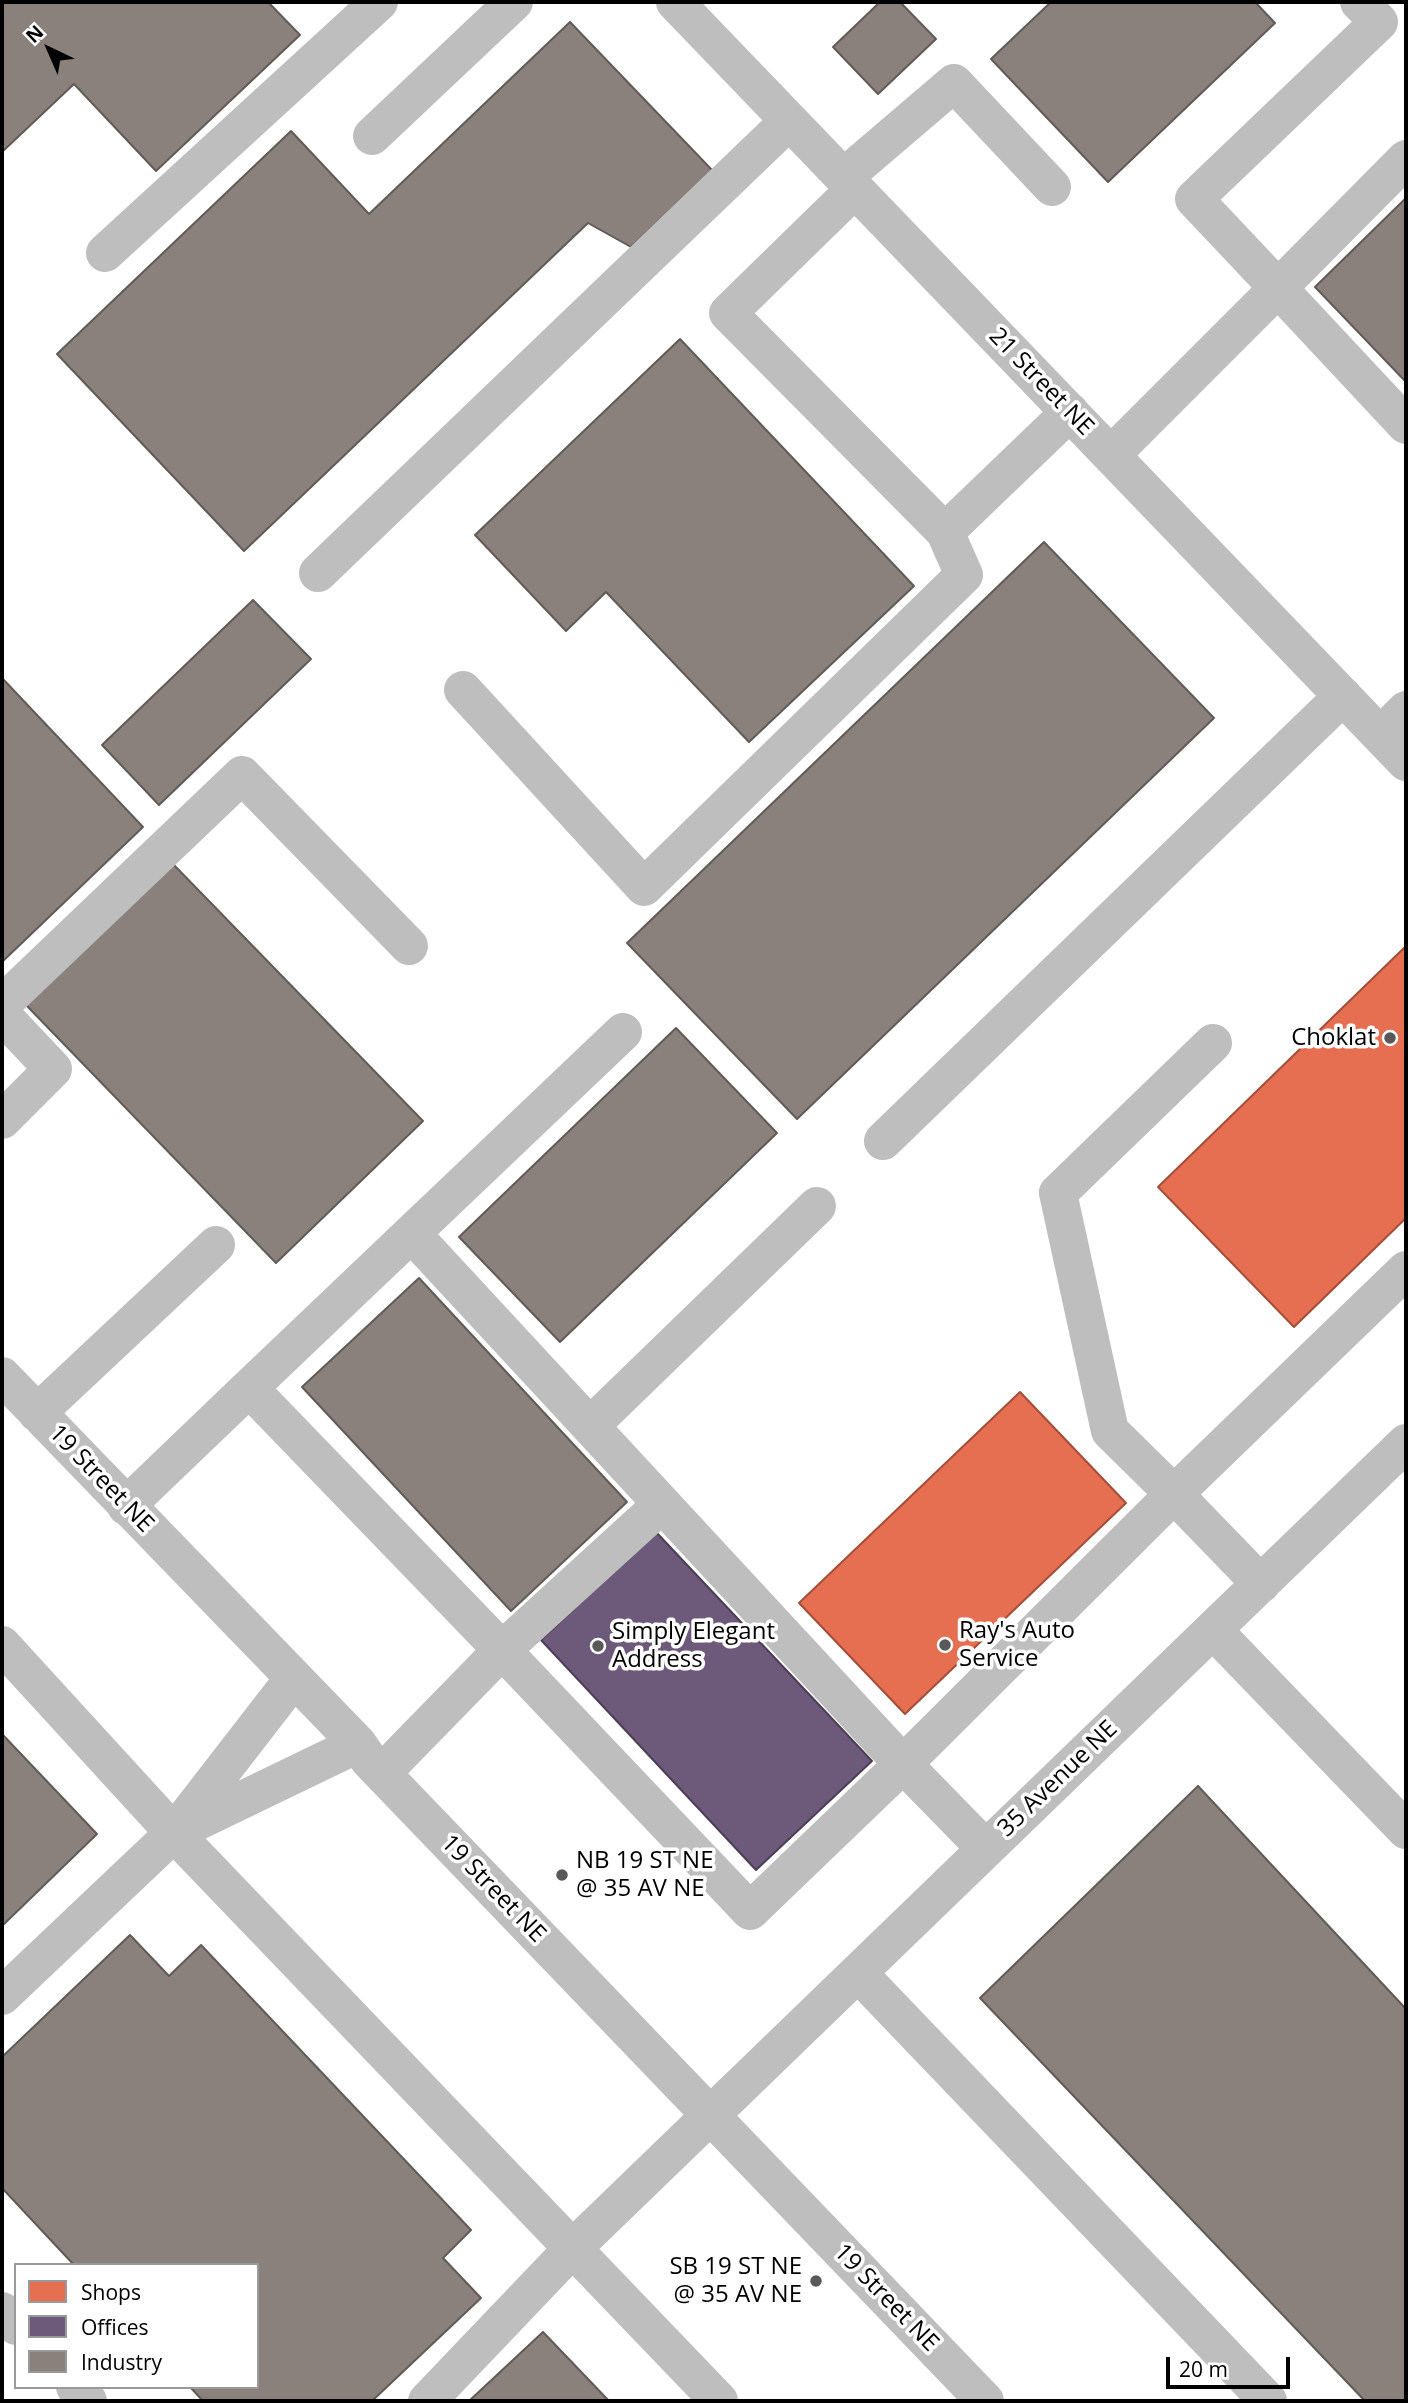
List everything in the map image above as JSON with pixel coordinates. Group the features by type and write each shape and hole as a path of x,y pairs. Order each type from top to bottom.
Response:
{"street":[{"path":"105,253 379,2"},
{"path":"372,136 514,2"},
{"name":"21 Street NE","path":"675,2 1343,696 1398,735"},
{"path":"1379,9 1194,199 1406,425"},
{"path":"463,690 644,887 964,575 945,532 728,313 850,183 954,83 1052,187"},
{"path":"318,573 789,121"},
{"path":"1111,455 1406,159"},
{"path":"945,532 1070,412"},
{"path":"883,1141 1343,696"},
{"path":"2,1004 242,775 409,946"},
{"path":"2,1015 53,1069 2,1119"},
{"path":"126,1506 623,1032"},
{"path":"1213,1043 1058,1193 1110,1431 1261,1584"},
{"path":"590,1426 817,1206"},
{"path":"412,1234 902,1764 986,1849"},
{"path":"37,1413 216,1245"},
{"path":"249,1388 750,1911 1406,1270"},
{"name":"19 Street NE","path":"2,1376 358,1744 382,1773 985,2401"},
{"name":"35 Avenue NE","path":"427,2401 573,2248 1406,1443"},
{"path":"382,1773 502,1650 662,1504"},
{"path":"1213,1630 1406,1830"},
{"path":"2,1645 174,1833 719,2401"},
{"path":"2,1996 174,1833 294,1678"},
{"path":"174,1833 358,1744"},
{"path":"858,1973 1268,2401"},
{"path":"2,2311 14,2324"}],"building: Shops":[{"path":"1406,946 1406,1218 1294,1327 1158,1187"},
{"path":"1020,1392 1126,1503 905,1714 799,1603"}],"building: Offices":[{"path":"656,1532 872,1761 756,1870 541,1640"}],"building: Industry":[{"path":"2,2 268,2 300,35 156,171 74,84 2,152"},
{"path":"880,2 900,2 936,39 878,94 833,47"},
{"path":"1051,2 1255,2 1275,23 1108,182 991,59"},
{"path":"570,22 712,170 631,247 588,223 244,551 57,354 291,131 369,214"},
{"path":"1406,198 1406,382 1315,287"},
{"path":"680,339 914,586 749,742 606,592 566,631 475,535"},
{"path":"1044,542 1214,718 797,1119 627,943"},
{"path":"253,600 311,659 159,805 102,745"},
{"path":"2,678 143,827 2,962"},
{"path":"172,863 423,1121 276,1263 26,1005"},
{"path":"676,1028 777,1133 560,1342 459,1237"},
{"path":"419,1278 627,1502 511,1611 302,1387"},
{"path":"2,1734 97,1834 2,1926"},
{"path":"1198,1786 1406,2009 1406,2401 1365,2401 980,1998"},
{"path":"130,1935 169,1976 201,1945 471,2230 443,2258 481,2298 372,2401 203,2401 192,2389 259,2389 259,2263 72,2263 2,2188 2,2057"},
{"path":"543,2332 609,2401 469,2401"}],"place":[{"name":"Choklat","path":"1390,1038"},
{"name":"Ray's Auto Service","path":"945,1645"},
{"name":"Simply Elegant Address","path":"598,1646"},
{"name":"NB 19 ST NE @ 35 AV NE","path":"562,1875"},
{"name":"SB 19 ST NE @ 35 AV NE","path":"816,2281"}]}
